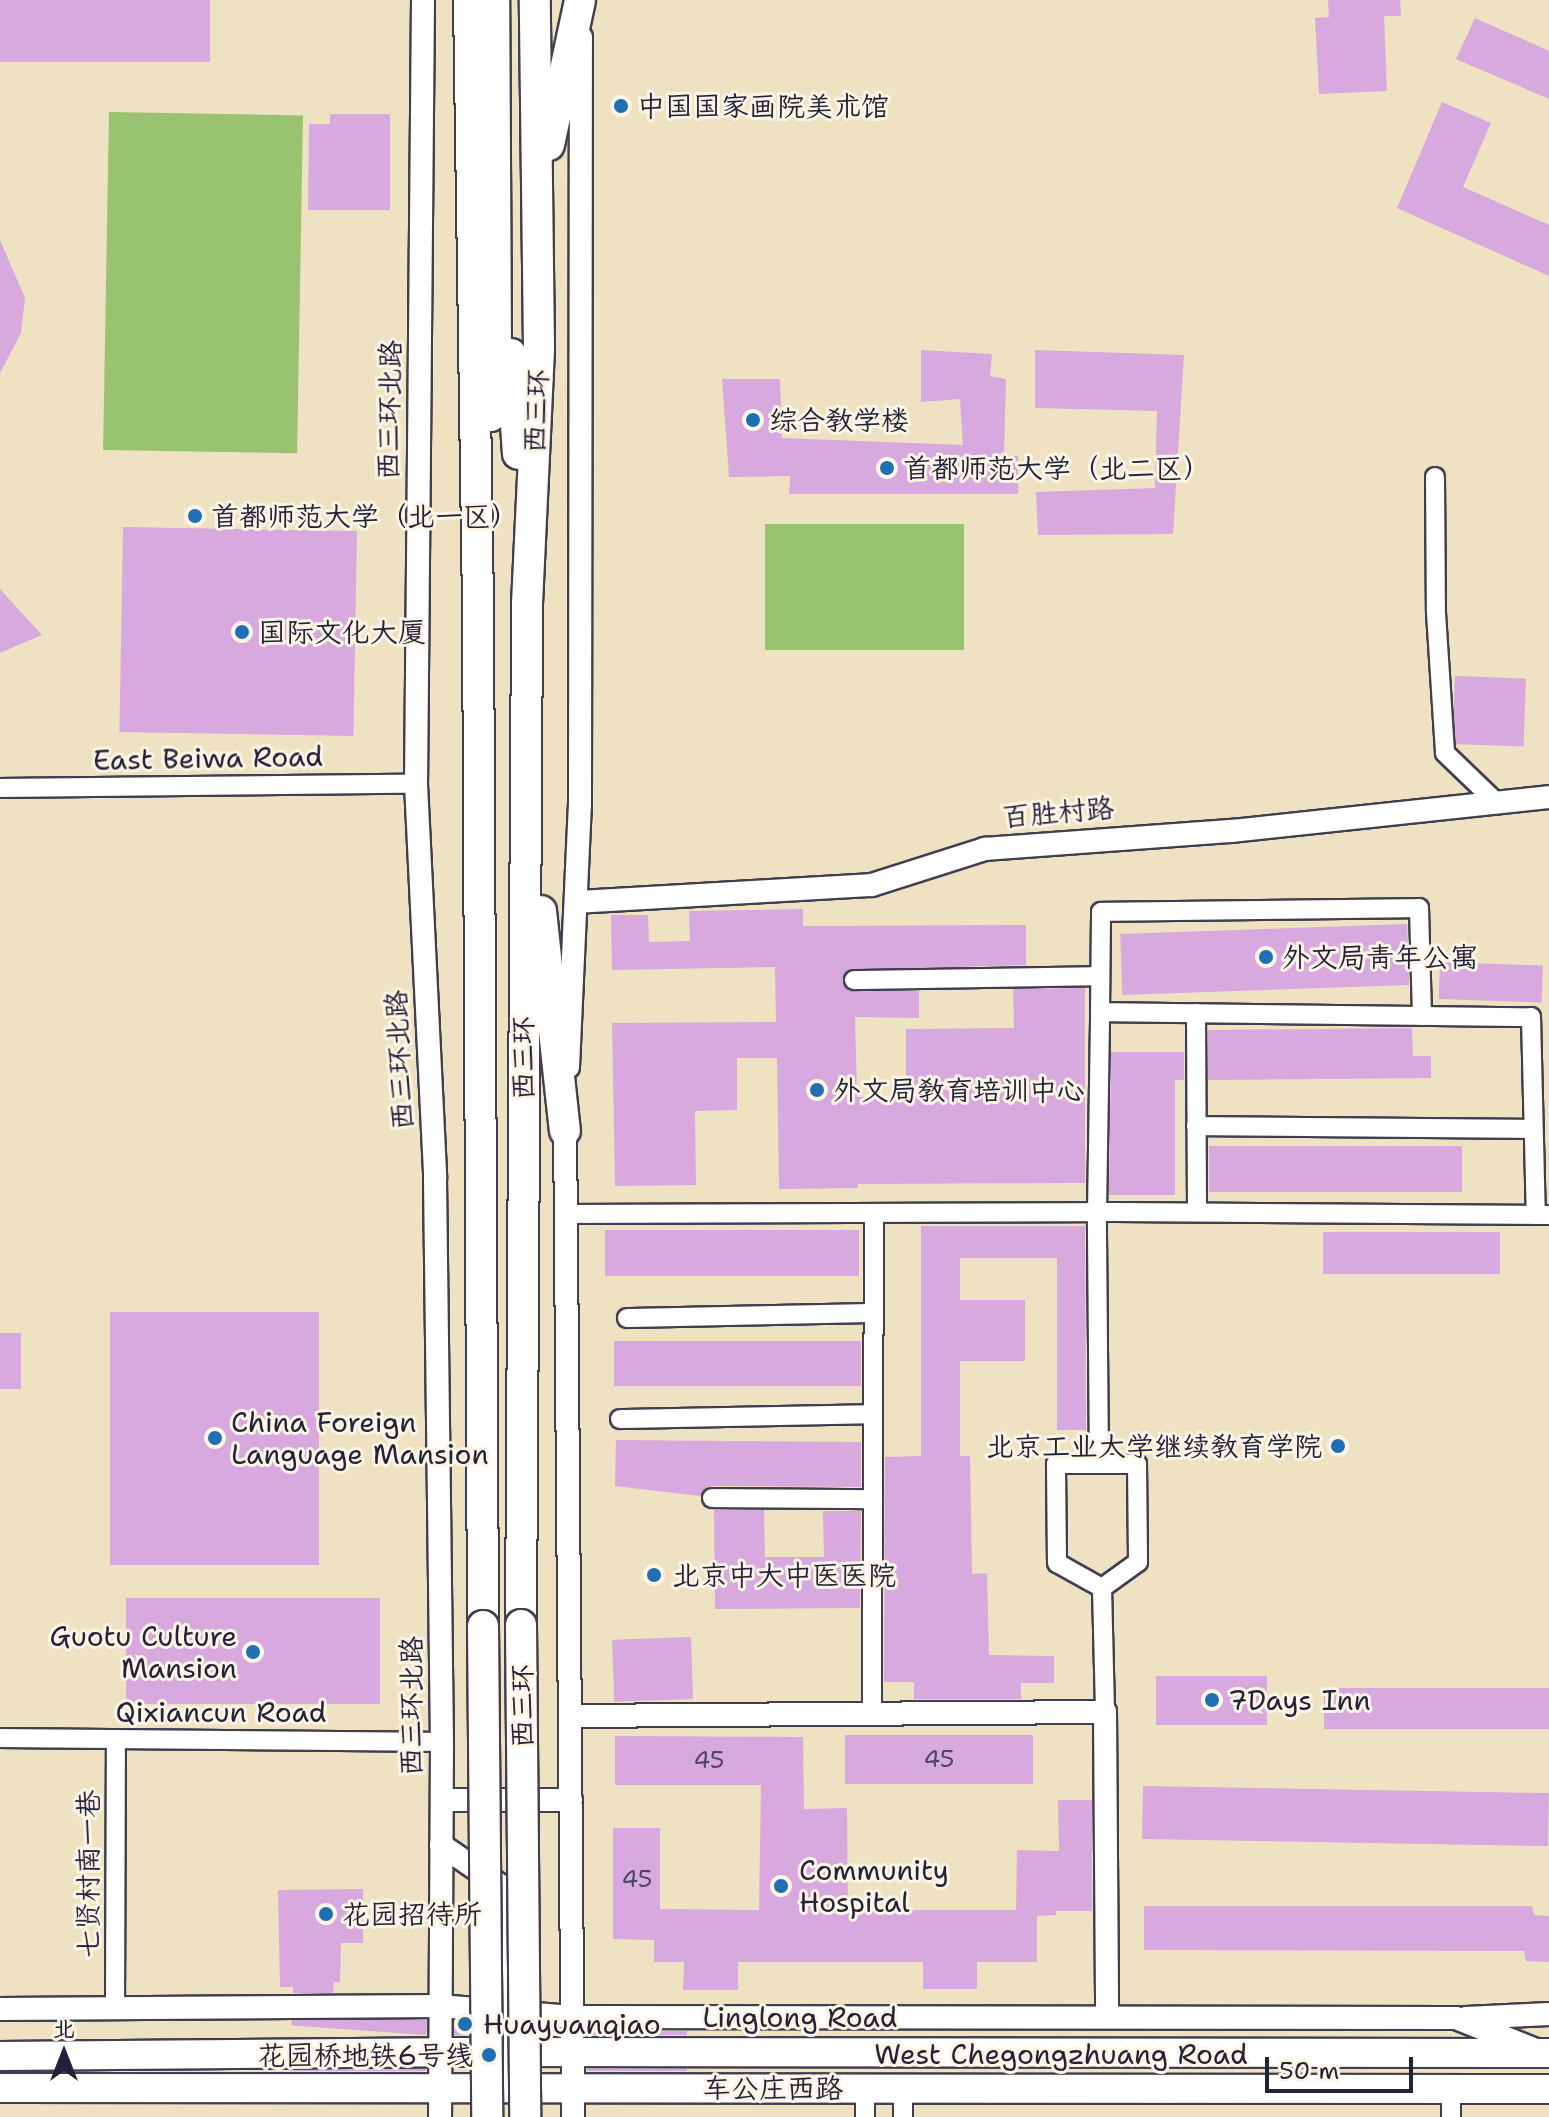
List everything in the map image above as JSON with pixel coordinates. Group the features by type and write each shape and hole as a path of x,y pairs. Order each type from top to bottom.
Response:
{"highway":[{"name":"西三环","path":"469,0 478,606 487,2117"},
{"path":"494,0 503,348 527,604"},
{"path":"478,606 503,348 511,0"},
{"name":"西三环","path":"525,2117 521,1625 527,604 539,348 535,0"},
{"path":"537,198 580,0"},
{"path":"526,770 565,1131"}],"main road":[{"name":"West Chegongzhuang Road","path":"440,2052 1547,2053"},
{"path":"0,2056 440,2052"},
{"path":"0,2088 440,2088"},
{"name":"车公庄西路","path":"440,2088 903,2088 1451,2103 1549,2089"}],"street":[{"name":"西三环北路","path":"423,0 416,784 435,1179 442,1742 440,2117"},
{"path":"573,2117 565,1131 577,902 580,0"},
{"path":"1435,477 1436,613 1445,753 1498,804"},
{"name":"East Beiwa Road","path":"0,788 416,784"},
{"name":"百胜村路","path":"577,902 872,885 985,849 1232,831 1549,797"},
{"path":"1099,1463 1097,1212 1101,912 1419,908 1422,1016"},
{"path":"854,980 1100,976"},
{"path":"565,1214 1197,1212 1542,1215 1533,1129 1531,1017 1100,1012"},
{"path":"1196,1013 1197,1212"},
{"path":"1196,1126 1533,1129"},
{"path":"872,1714 874,1213"},
{"path":"627,1318 874,1313"},
{"path":"620,1419 873,1414"},
{"path":"1056,1464 1137,1464 1138,1562 1102,1588 1057,1563 1056,1464"},
{"path":"712,1498 873,1499"},
{"path":"1102,1588 1107,2017"},
{"path":"570,1716 1105,1712"},
{"name":"Qixiancun Road","path":"0,1738 442,1742"},
{"name":"七贤村南一巷","path":"115,2009 116,1739"},
{"path":"442,1800 571,1800"},
{"path":"441,1845 507,1890 511,2117"},
{"name":"Linglong Road","path":"0,2009 440,2006 572,2017 1456,2018 1547,2053"},
{"path":"1456,2018 1549,2014"},
{"path":"865,2088 865,2117"},
{"path":"903,2088 903,2117"}],"green space":[{"path":"109,112 303,115 297,453 103,450"},
{"path":"765,524 964,524 964,650 765,650"}],"building":[{"path":"0,0 210,0 210,62 0,62"},
{"path":"1328,0 1400,0 1401,16 1384,16 1387,91 1319,94 1315,18 1329,17"},
{"path":"1475,18 1549,51 1549,99 1456,59"},
{"path":"1442,102 1491,123 1463,187 1549,225 1549,276 1397,208"},
{"path":"330,114 390,114 390,210 308,210 309,124 330,124"},
{"path":"0,240 25,298 21,333 0,373"},
{"name":"综合教学楼","path":"921,350 992,354 990,376 1006,379 1004,456 1018,456 1018,494 789,494 790,476 729,477 722,379 780,379 782,438 963,445 960,399 921,402"},
{"path":"1035,350 1184,355 1173,534 1038,535 1036,492 1155,488 1157,411 1035,408"},
{"name":"国际文化大厦","path":"123,527 357,531 353,736 119,732"},
{"path":"0,589 42,635 0,653"},
{"path":"1455,676 1526,678 1524,746 1453,744"},
{"path":"803,909 803,926 1026,925 1026,965 847,970 842,981 849,991 919,991 919,1018 855,1017 857,1097 906,1097 906,1029 1014,1028 1013,989 1085,988 1085,1183 858,1184 858,1188 779,1189 777,1058 737,1058 737,1110 695,1111 696,1185 615,1186 612,1023 776,1022 775,967 612,970 611,915 648,915 649,942 690,941 689,911"},
{"name":"外文局青年公寓","path":"1407,924 1409,985 1122,995 1120,934"},
{"path":"1440,962 1543,966 1542,1003 1439,999"},
{"path":"1412,1028 1413,1056 1431,1056 1431,1078 1208,1080 1208,1030"},
{"path":"1111,1052 1184,1052 1184,1080 1175,1080 1175,1195 1109,1195"},
{"path":"1209,1146 1462,1146 1462,1192 1209,1192"},
{"path":"921,1226 1085,1226 1086,1430 1057,1430 1057,1258 960,1258 960,1300 1025,1300 1025,1361 960,1361 960,1456 970,1456 972,1574 987,1573 989,1655 1054,1656 1054,1683 1021,1683 1021,1699 914,1699 914,1682 884,1682 885,1457 921,1456"},
{"path":"605,1230 859,1230 859,1276 605,1276"},
{"path":"1323,1232 1500,1232 1500,1274 1323,1274"},
{"name":"China Foreign Language Mansion","path":"110,1312 319,1312 319,1565 110,1565"},
{"path":"0,1333 21,1333 21,1389 0,1389"},
{"path":"614,1341 861,1341 861,1386 614,1386"},
{"path":"616,1440 861,1442 861,1487 712,1486 705,1488 700,1496 615,1486"},
{"path":"714,1510 764,1510 765,1557 824,1557 823,1511 861,1511 860,1608 715,1609"},
{"name":"Guotu Culture Mansion","path":"126,1598 380,1598 380,1704 126,1704"},
{"path":"691,1637 693,1699 614,1702 612,1640"},
{"name":"7Days Inn","path":"1156,1676 1267,1676 1267,1725 1156,1725"},
{"path":"1324,1688 1549,1688 1549,1729 1324,1729"},
{"path":"845,1735 1033,1735 1033,1784 845,1784"},
{"path":"615,1736 803,1737 804,1809 847,1808 848,1910 1016,1910 1017,1850 1059,1851 1058,1800 1092,1800 1092,1911 1056,1911 1056,1915 1037,1916 1037,1962 977,1962 977,1989 923,1989 923,1962 738,1962 738,1990 683,1990 684,1962 654,1962 654,1940 613,1939 613,1828 660,1828 660,1909 759,1910 761,1785 615,1785"},
{"path":"1143,1786 1549,1793 1548,1846 1142,1839"},
{"path":"363,1889 363,1943 341,1943 340,1982 334,1982 333,1993 293,1993 293,1987 280,1987 278,1890"},
{"path":"1144,1906 1532,1906 1534,1915 1549,1916 1549,1962 1526,1961 1524,1951 1144,1950"},
{"path":"292,2011 427,2020 426,2035 291,2026"},
{"path":"455,2021 468,2022 467,2036 454,2035"},
{"path":"586,2031 687,2031 687,2035 586,2035"},
{"path":"587,2069 687,2069 687,2071"},
{"path":"290,2070 426,2071 290,2071"}],"place":[{"name":"中国国家画院美术馆","path":"621,106"},
{"name":"综合教学楼","path":"753,420"},
{"name":"首都师范大学（北二区）","path":"887,468"},
{"name":"首都师范大学（北一区）","path":"195,516"},
{"name":"国际文化大厦","path":"242,632"},
{"name":"外文局青年公寓","path":"1266,957"},
{"name":"外文局教育培训中心","path":"817,1090"},
{"name":"China Foreign Language Mansion","path":"215,1438"},
{"name":"北京工业大学继续教育学院","path":"1338,1446"},
{"name":"北京中大中医医院","path":"654,1575"},
{"name":"Guotu Culture Mansion","path":"253,1652"},
{"name":"7Days Inn","path":"1212,1700"},
{"name":"Community Hospital","path":"781,1886"},
{"name":"花园招待所","path":"326,1914"},
{"name":"Huayuanqiao","path":"465,2024"},
{"name":"花园桥地铁6号线","path":"489,2055"}]}
